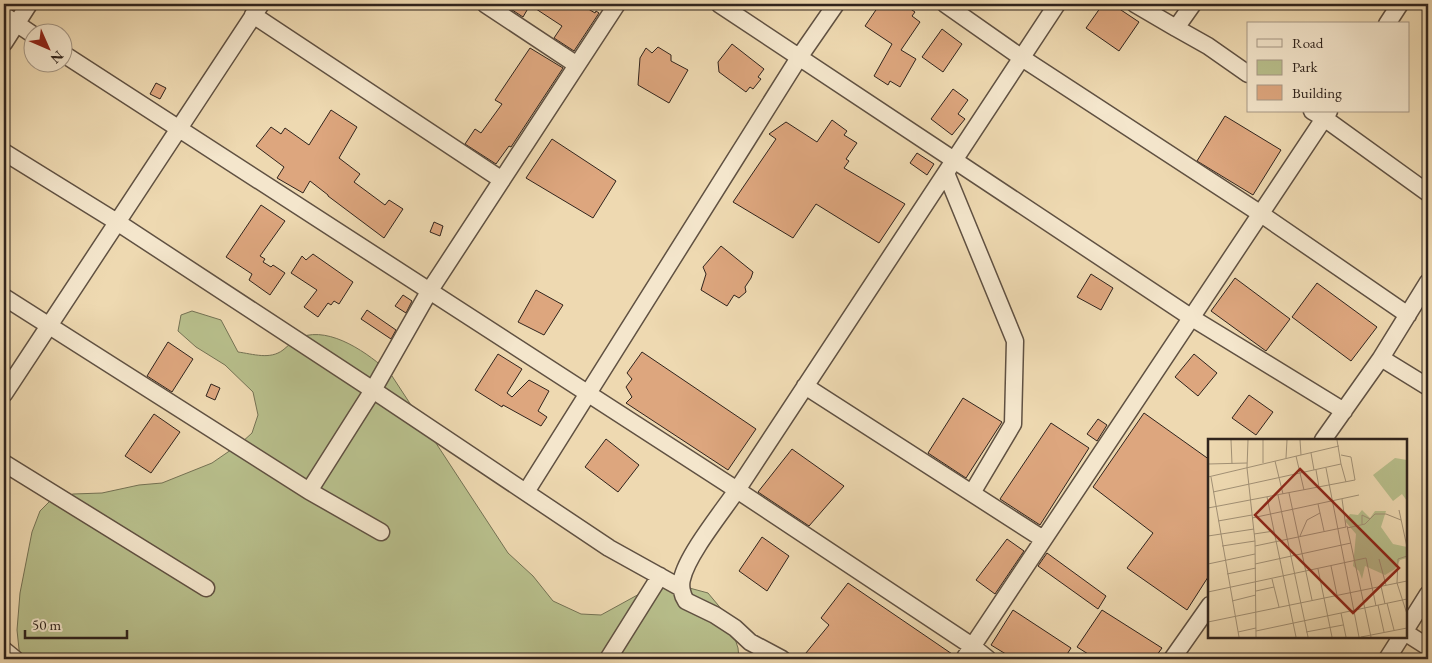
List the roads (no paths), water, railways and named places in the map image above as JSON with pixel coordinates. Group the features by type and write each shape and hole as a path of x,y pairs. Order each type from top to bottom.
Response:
{"street":[{"path":"4,43 10,19 29,4"},
{"path":"485,4 577,66"},
{"path":"309,491 373,390 430,290 617,4"},
{"path":"720,4 800,56 950,166 1344,411"},
{"path":"526,492 800,56 836,4"},
{"path":"944,4 1022,58 1262,214 1408,315"},
{"path":"782,659 750,642 735,628 715,615 686,601 681,588 682,579 690,560 1057,4"},
{"path":"1135,4 1208,46 1247,73"},
{"path":"1176,28 1193,4"},
{"path":"1388,22 1400,4"},
{"path":"4,394 257,9 502,180"},
{"path":"10,19 22,27"},
{"path":"72,59 738,490 968,653 988,659"},
{"path":"968,653 1262,214 1322,113 1428,193"},
{"path":"4,152 116,222 373,390 609,548 681,588"},
{"path":"950,166 1015,341 1013,424 972,493"},
{"path":"1324,439 1380,358 1428,282"},
{"path":"4,297 309,491 381,532"},
{"path":"1380,358 1428,387"},
{"path":"806,386 1043,539"},
{"path":"4,464 206,588"},
{"path":"608,659 660,576"},
{"path":"1407,629 1428,594"},
{"path":"1172,659 1208,608"},
{"path":"1407,632 1428,647"},
{"path":"1387,659 1400,638"},
{"path":"4,650 16,659"}]}
